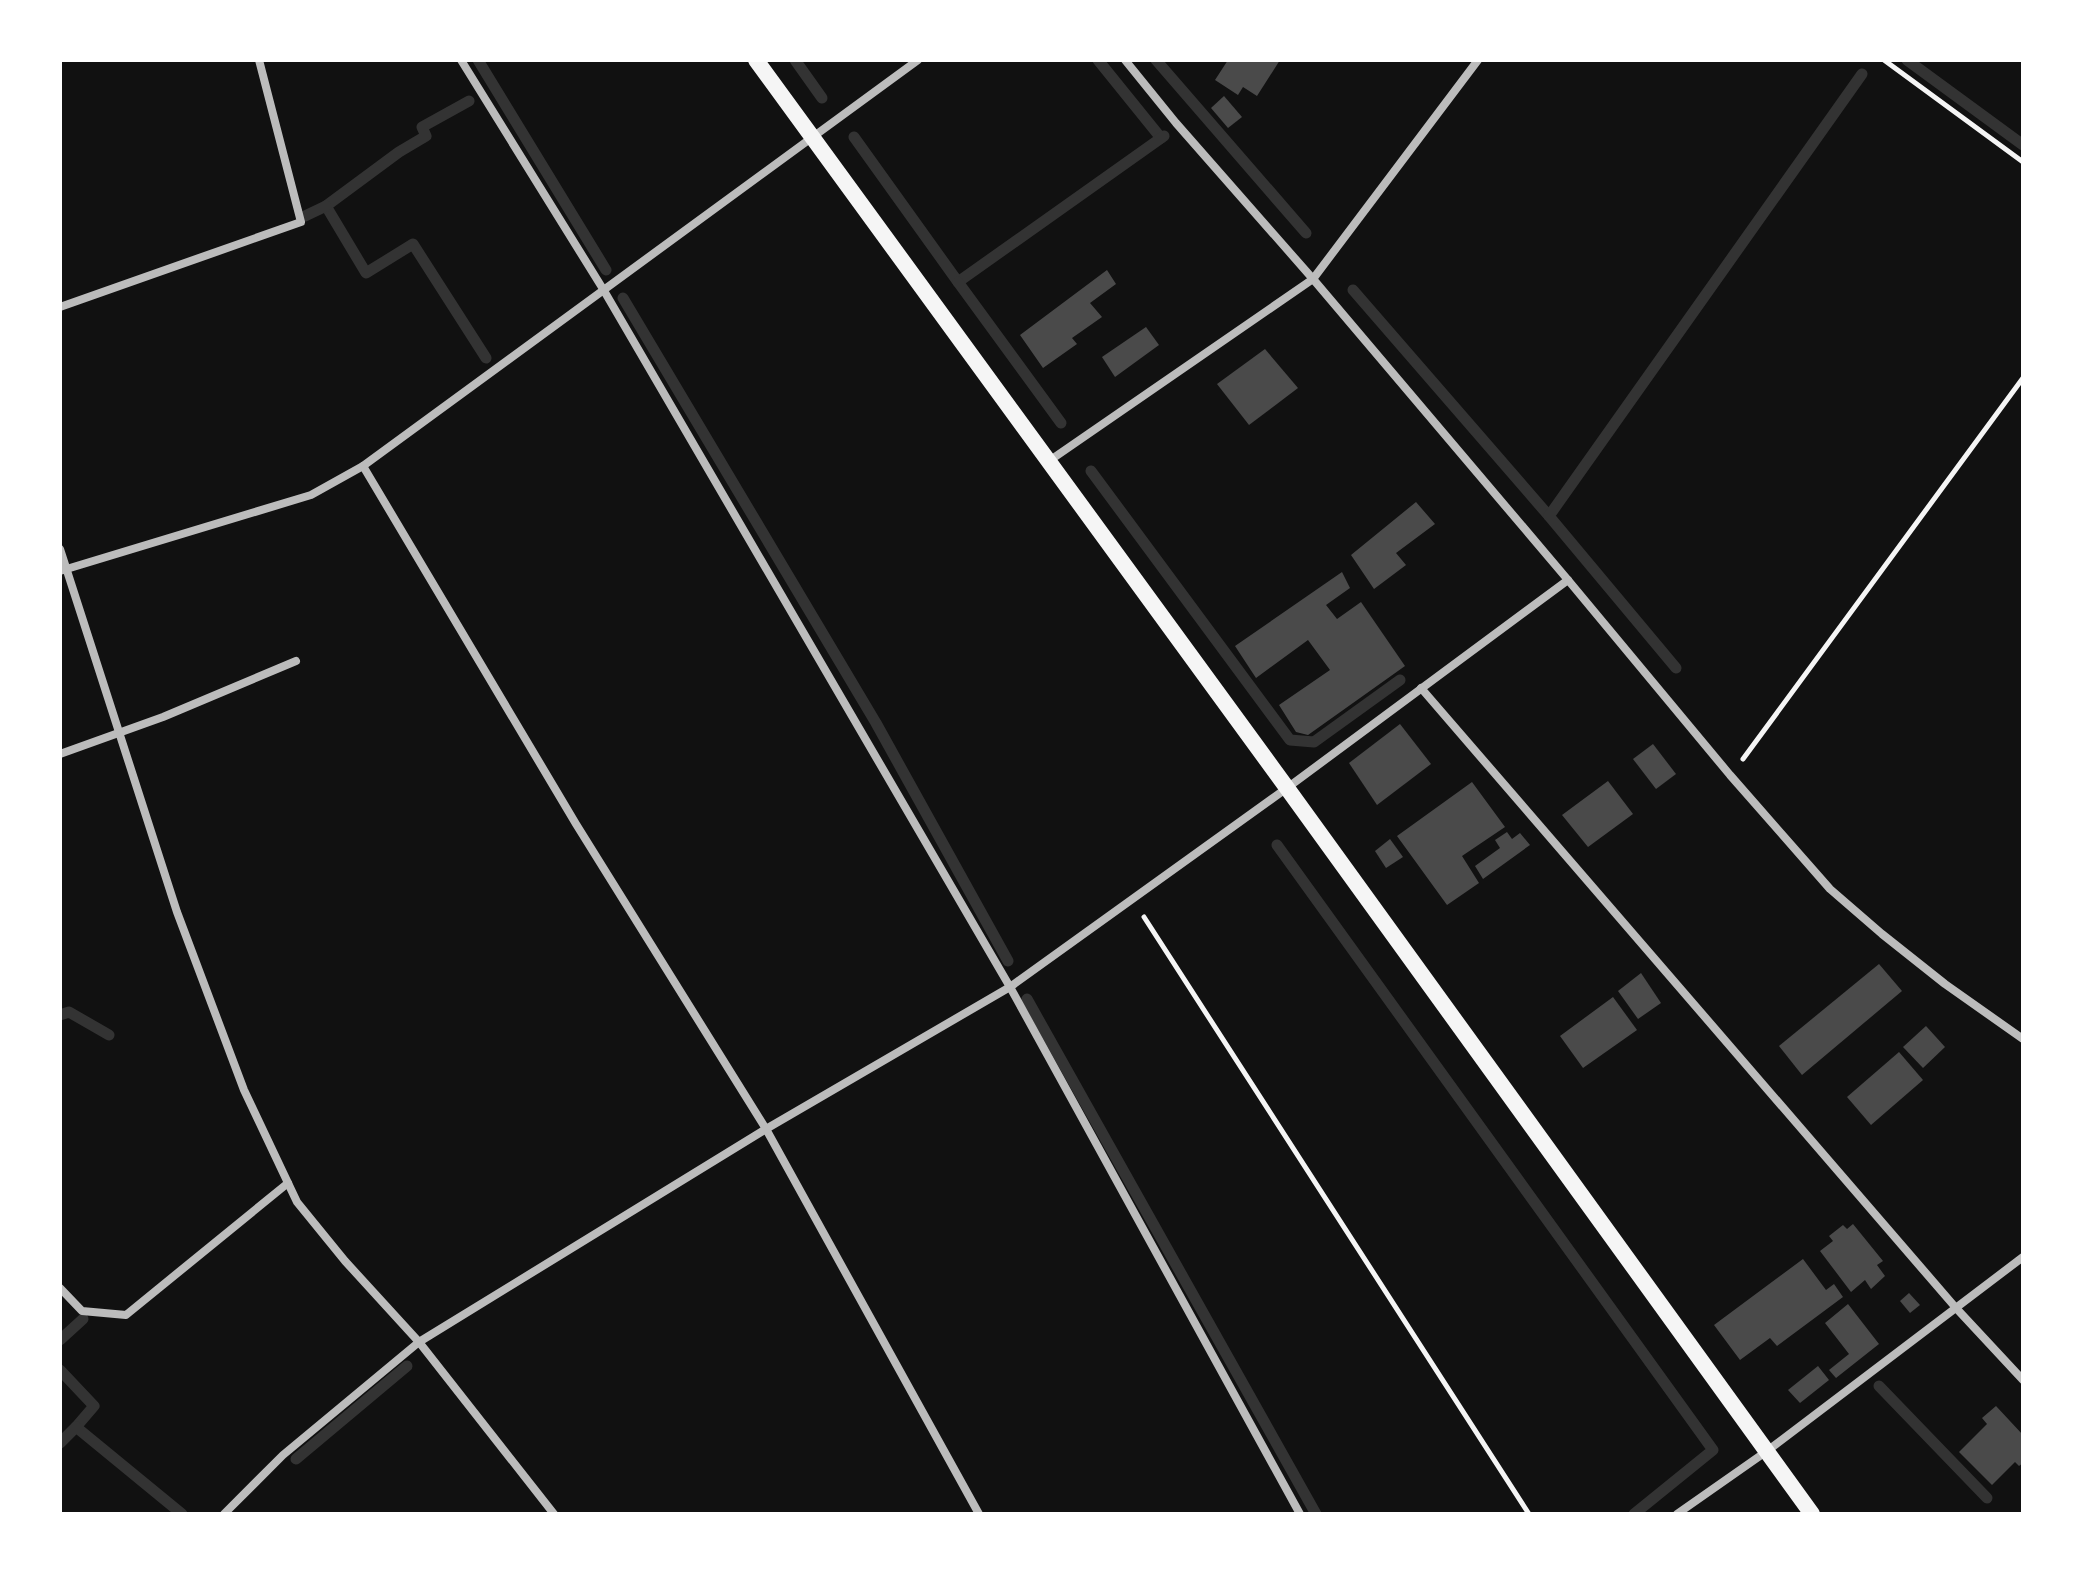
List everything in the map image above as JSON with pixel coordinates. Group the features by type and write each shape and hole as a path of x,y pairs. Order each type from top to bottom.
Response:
{"main road":[{"path":"756,60 1812,1514"}],"street":[{"path":"60,307 301,222 259,60"},
{"path":"461,60 603,289 1010,987 1300,1514"},
{"path":"63,570 311,495 363,466 918,60"},
{"path":"1125,60 1830,889 1945,984 2023,1039"},
{"path":"1048,462 1313,279 1478,60"},
{"path":"363,466 576,824 766,1129 979,1514"},
{"path":"60,549 63,570 177,912 244,1090 297,1202 345,1261 419,1342 554,1514"},
{"path":"224,1514 283,1455 419,1342 766,1129 1010,987 1287,788 1568,580"},
{"path":"60,754 120,734 296,661"},
{"path":"1421,688 1956,1308 2023,1380"},
{"path":"60,1288 82,1311 126,1315 288,1183"},
{"path":"1677,1514 1767,1451 2023,1257"}],"path":[{"path":"1884,60 2023,162"},
{"path":"1730,775 2023,378"},
{"path":"1132,899 1529,1514"}],"building":[{"path":"1228,60 1280,60 1257,96 1243,87 1238,95 1215,80"},
{"path":"1224,96 1242,117 1228,128 1211,108"},
{"path":"1107,270 1116,284 1090,303 1102,317 1072,338 1077,344 1043,368 1020,335"},
{"path":"1146,327 1159,345 1115,377 1102,357"},
{"path":"1265,349 1298,388 1249,425 1217,384"},
{"path":"1416,502 1435,524 1396,553 1406,565 1374,589 1351,555"},
{"path":"1342,572 1350,588 1326,605 1337,619 1361,602 1405,666 1308,735 1296,732 1279,705 1330,670 1308,640 1256,678 1235,646"},
{"path":"1400,724 1431,764 1377,805 1349,763"},
{"path":"1653,744 1676,774 1656,789 1633,759"},
{"path":"1608,781 1633,814 1588,847 1562,815"},
{"path":"1472,782 1505,827 1462,856 1479,883 1447,905 1397,836"},
{"path":"1507,832 1512,839 1520,833 1530,845 1483,879 1475,866 1500,848 1495,840"},
{"path":"1390,839 1403,857 1386,868 1375,851"},
{"path":"1879,964 1902,991 1802,1075 1779,1046"},
{"path":"1641,973 1661,1003 1638,1019 1618,991"},
{"path":"1613,997 1637,1030 1583,1068 1560,1036"},
{"path":"1926,1026 1945,1047 1923,1068 1903,1047"},
{"path":"1899,1052 1923,1080 1871,1125 1847,1097"},
{"path":"1853,1224 1883,1261 1877,1265 1885,1276 1871,1289 1865,1280 1851,1292 1820,1251 1833,1241 1829,1236 1843,1225 1847,1229"},
{"path":"1803,1259 1826,1290 1834,1284 1843,1297 1777,1346 1770,1338 1740,1360 1714,1325"},
{"path":"1909,1293 1920,1305 1910,1313 1900,1301"},
{"path":"1848,1304 1879,1344 1836,1378 1829,1370 1849,1354 1825,1323"},
{"path":"1818,1366 1829,1380 1800,1403 1788,1390"},
{"path":"1996,1406 2023,1435 2023,1463 2019,1466 2015,1462 1992,1485 1959,1452 1987,1424 1982,1418"}],"waterway":[{"path":"478,60 606,270"},
{"path":"795,60 822,98"},
{"path":"1098,60 1161,138"},
{"path":"1156,60 1306,233"},
{"path":"1907,60 2023,145"},
{"path":"1676,668 1549,516 1862,74"},
{"path":"469,101 422,127 426,136 326,206 366,273 413,244 486,358"},
{"path":"854,137 958,282 1164,136"},
{"path":"305,216 326,206"},
{"path":"958,282 1061,423"},
{"path":"1353,290 1549,516"},
{"path":"623,298 876,723 1008,961"},
{"path":"1091,471 1290,740 1314,742 1400,680"},
{"path":"1277,845 1713,1450 1634,1514"},
{"path":"1027,999 1316,1514"},
{"path":"60,1015 69,1012 109,1035"},
{"path":"60,1340 83,1319"},
{"path":"296,1459 407,1366"},
{"path":"60,1370 94,1406 76,1427"},
{"path":"1879,1386 1987,1498"},
{"path":"60,1443 76,1427 182,1514"}]}
